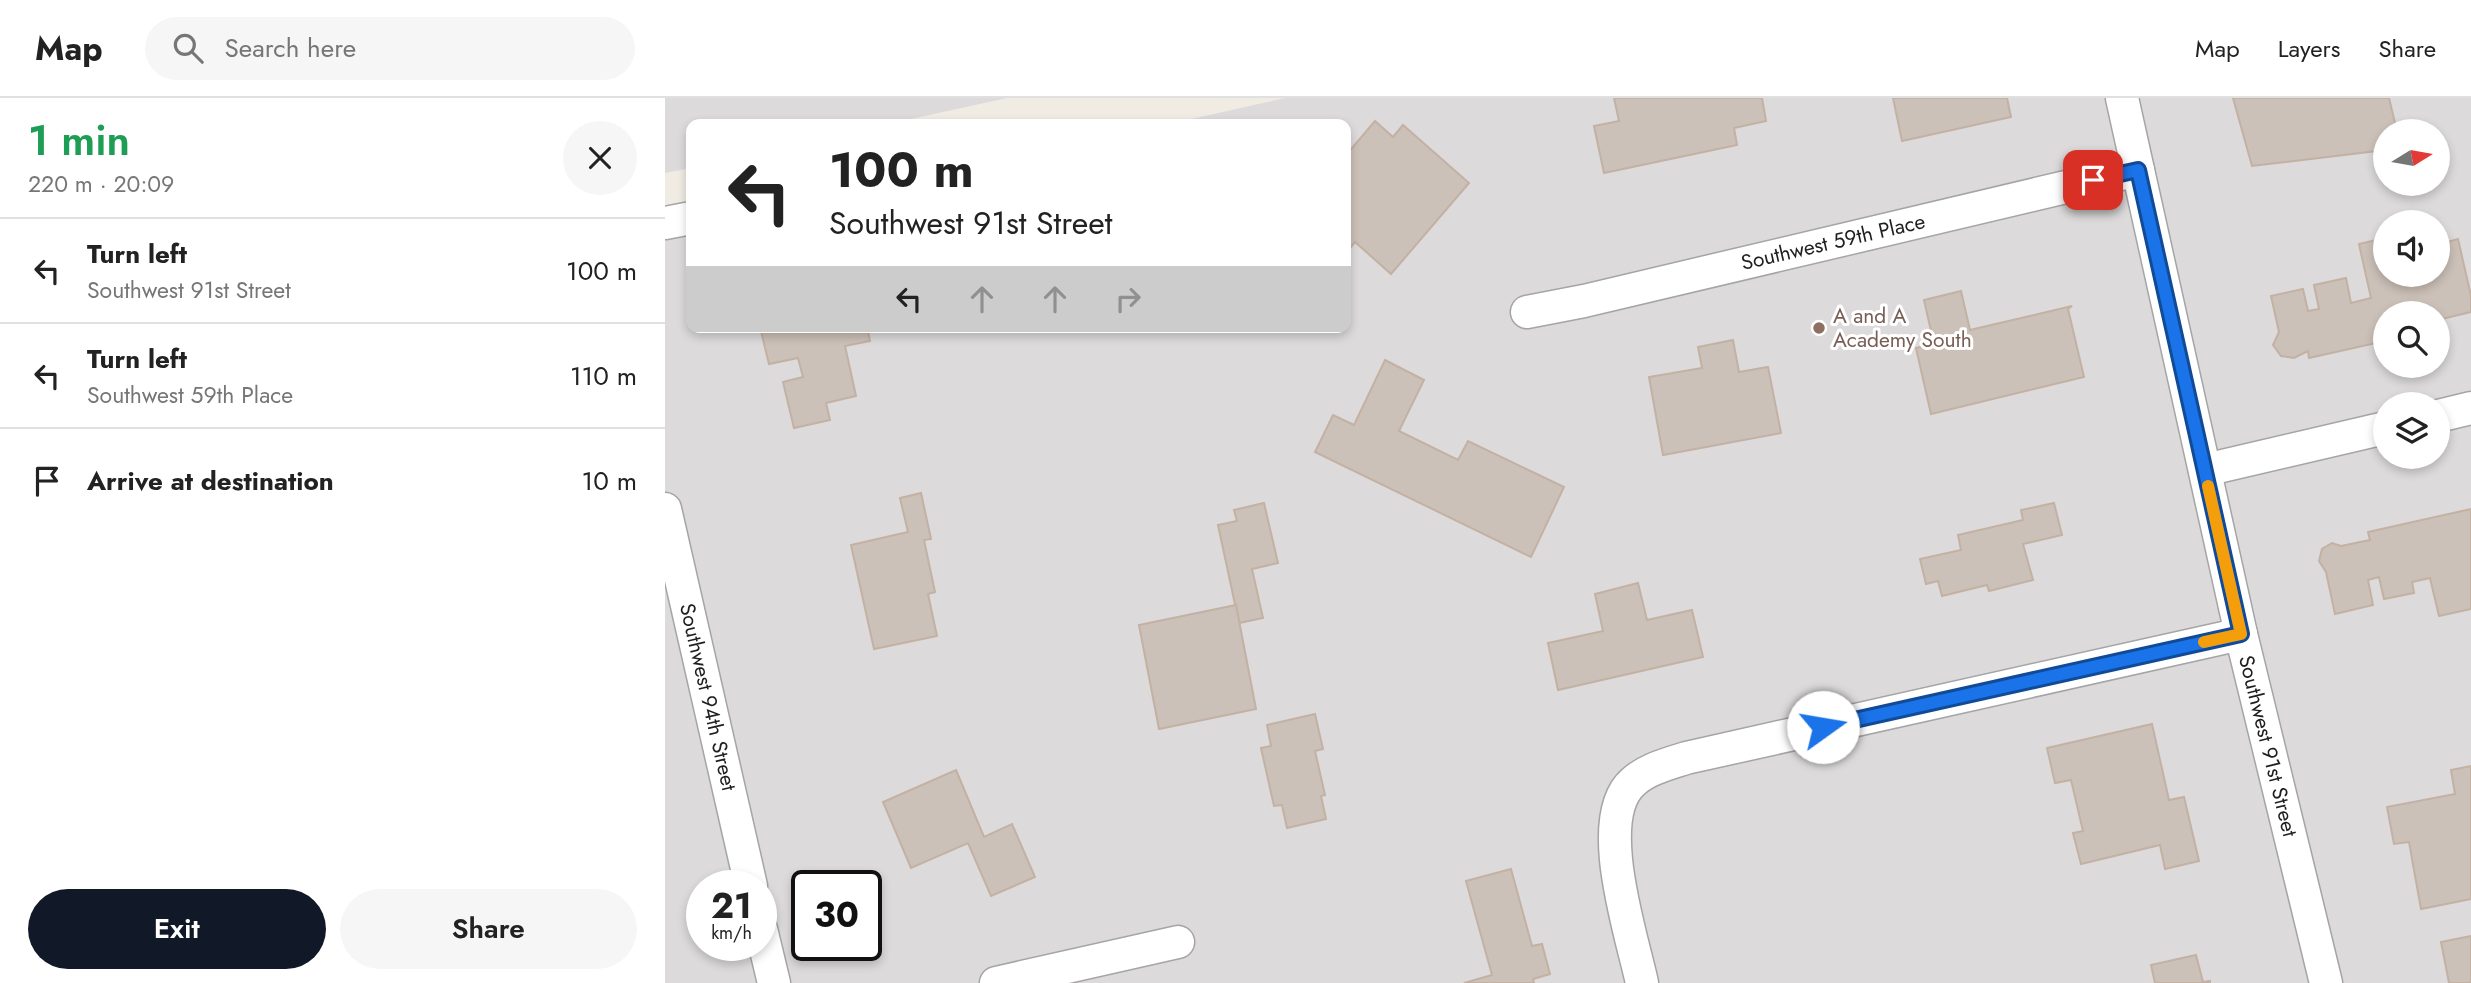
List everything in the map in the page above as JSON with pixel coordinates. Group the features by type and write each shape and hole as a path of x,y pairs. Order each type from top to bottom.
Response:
{"street":[{"name":"Southwest 91st Street","path":"2122,98 2241,634 2326,983"},
{"name":"Southwest 59th Place","path":"1527,312 2138,170"},
{"path":"665,223 686,219"},
{"path":"2450,413 2471,408"},
{"path":"2205,470 2373,431"},
{"name":"Southwest 94th Street","path":"665,509 747,870"},
{"path":"1642,983 1617,870 1615,817 1621,797 1632,782 1650,771 1686,758 2241,634"},
{"path":"996,983 1178,942"},
{"path":"768,961 773,983"}],"shaded area":[{"path":"665,98 1007,98 911,119 686,119 686,169 665,173"},
{"path":"1285,98 2471,98 2471,983 665,983 665,238 686,233 686,333 1351,333 1351,119 1191,119"}],"building":[{"path":"1614,98 1762,98 1766,121 1734,128 1737,145 1604,173 1594,126 1619,121"},
{"path":"1893,98 2007,98 2011,117 1902,141"},
{"path":"2233,98 2389,98 2394,119 2373,119 2373,151 2252,166"},
{"path":"1375,121 1393,137 1403,125 1469,183 1391,274 1355,242 1351,247 1351,149"},
{"path":"2458,239 2471,296 2471,312 2450,317 2450,301 2373,301 2373,344 2309,358 2308,351 2294,358 2281,356 2273,345 2279,332 2271,296 2303,289 2308,311 2319,309 2314,285 2346,278 2351,303 2371,298 2359,244 2373,241 2373,287 2450,287 2450,241"},
{"path":"1961,291 1970,330 2072,306 2068,309 2084,377 1931,414 1916,348 1934,344 1924,300"},
{"path":"761,333 868,333 870,341 845,346 856,396 826,403 830,420 794,428 783,382 803,377 798,358 769,364"},
{"path":"1733,340 1739,372 1768,367 1781,433 1663,455 1649,377 1702,368 1698,347"},
{"path":"1385,360 1424,380 1399,431 1458,460 1468,441 1564,487 1531,557 1315,452 1333,415 1354,425"},
{"path":"921,493 931,539 924,540 935,592 928,594 937,636 874,649 851,545 908,532 900,498"},
{"path":"1264,503 1278,563 1252,569 1263,618 1239,623 1218,525 1237,521 1234,510"},
{"path":"2054,503 2062,535 2023,544 2033,580 1989,591 1987,585 1942,596 1938,581 1926,584 1920,559 1961,550 1958,535 2023,520 2021,510"},
{"path":"2471,509 2471,609 2439,616 2430,578 2412,582 2414,593 2384,599 2379,577 2368,580 2373,605 2335,614 2326,572 2319,561 2322,549 2332,543 2341,546 2370,540 2368,532"},
{"path":"1638,583 1647,620 1692,610 1703,657 1558,690 1548,643 1603,631 1595,594"},
{"path":"1236,605 1256,709 1159,729 1139,625"},
{"path":"1315,714 1323,749 1315,751 1325,795 1321,796 1326,819 1287,828 1282,805 1274,806 1261,748 1271,746 1267,725"},
{"path":"2152,724 2169,800 2184,797 2199,861 2165,869 2160,845 2081,864 2073,833 2083,831 2071,780 2055,783 2047,748"},
{"path":"2471,766 2471,899 2421,909 2409,842 2394,844 2387,807 2455,794 2451,770"},
{"path":"956,770 984,837 1012,824 1035,877 991,896 968,843 911,868 883,802"},
{"path":"1511,869 1532,946 1542,944 1550,974 1533,979 1534,983 1464,983 1492,975 1466,881"},
{"path":"2471,936 2471,983 2449,983 2441,942"},
{"path":"2196,955 2203,982 2210,983 2155,983 2151,965"}],"slow traffic":[{"path":"2204,642 2241,634 2208,486"}],"place":[{"name":"A and A Academy South","path":"1819,328"}],"route":[{"path":"1823,727 2241,634 2138,170 2093,180"}]}
